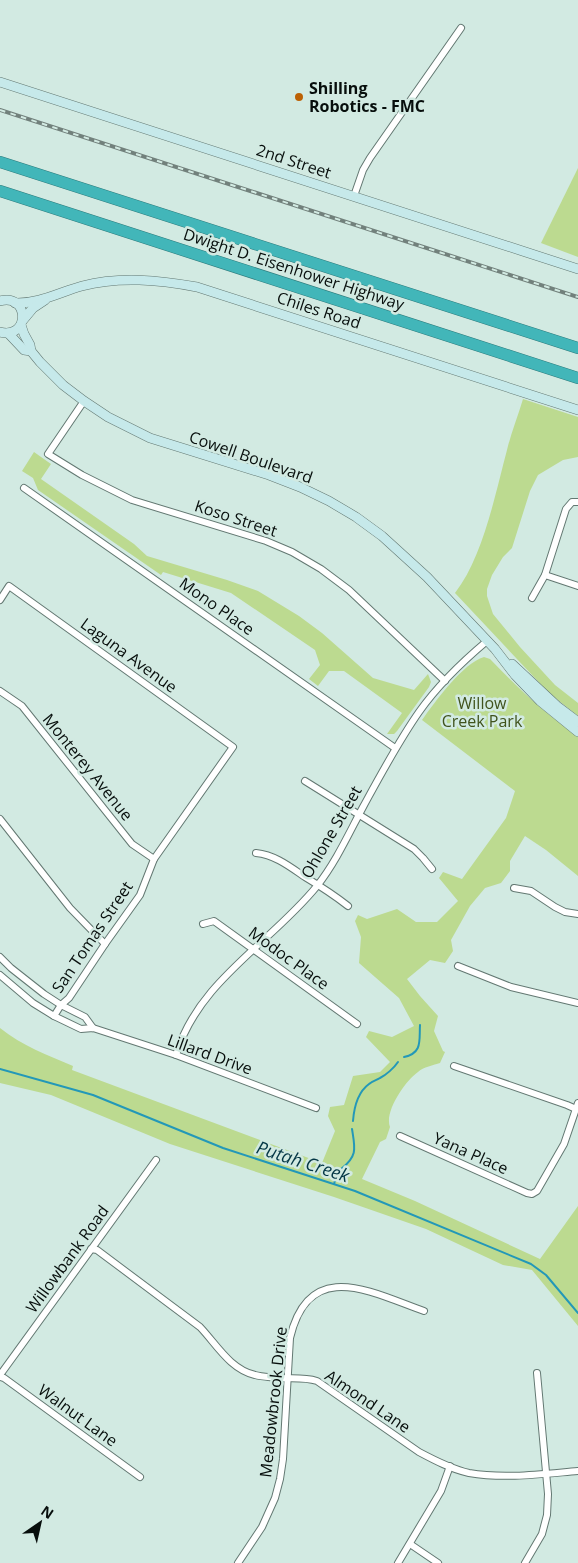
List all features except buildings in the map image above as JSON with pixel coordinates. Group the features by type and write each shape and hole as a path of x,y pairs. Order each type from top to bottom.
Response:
{"highway":[{"name":"Dwight D. Eisenhower Highway","path":"0,162 578,348"},
{"name":"Dwight D. Eisenhower Highway","path":"0,191 578,378"}],"street":[{"path":"354,196 363,170 370,158 461,28"},
{"name":"2nd Street","path":"0,82 578,269"},
{"name":"Chiles Road","path":"46,299 83,286 108,281 141,280 170,282 197,287 578,410"},
{"path":"6,300 24,303 46,299"},
{"path":"4,333 13,332 29,312 46,299"},
{"name":"Cowell Boulevard","path":"6,300 21,309 24,334 30,345 30,351"},
{"name":"Cowell Boulevard","path":"4,333 24,350 30,351 63,385 108,417 150,438 269,475 300,487 329,501 356,518 382,536 403,554 495,649 557,706 578,722"},
{"name":"Koso Street","path":"84,401 48,454 82,475 132,500 266,541 292,552 348,590 445,681"},
{"name":"Mono Place","path":"24,488 396,748"},
{"path":"532,598 546,575 566,509 572,502 578,502"},
{"path":"546,575 578,586"},
{"name":"Laguna Avenue","path":"0,600 9,586 233,747"},
{"name":"Ohlone Street","path":"176,1056 185,1030 201,1004 215,987 287,918 318,885 341,848 396,748 420,711 445,681 487,641"},
{"name":"Cowell Boulevard","path":"495,649 515,675 540,700 578,732"},
{"name":"Monterey Avenue","path":"0,691 22,706 132,844 154,859"},
{"name":"San Tomas Street","path":"54,1016 61,1005 70,998 140,895 154,859 233,747"},
{"path":"305,781 414,849 424,858 432,870"},
{"path":"0,819 70,908 105,944"},
{"path":"256,853 266,854 278,859 348,906"},
{"path":"514,888 531,890 555,907 565,912 578,914"},
{"name":"Modoc Place","path":"203,924 214,921 357,1024"},
{"name":"Lillard Drive","path":"0,957 26,981 61,1005 85,1017 93,1028"},
{"path":"458,966 511,987 578,1003"},
{"name":"Lillard Drive","path":"0,975 18,991 54,1016 81,1029 93,1028 176,1056 316,1108"},
{"path":"18,991 26,981"},
{"path":"454,1066 577,1106"},
{"name":"Yana Place","path":"400,1136 532,1194 537,1191 564,1144 577,1106"},
{"name":"Willowbank Road","path":"0,1376 156,1160"},
{"name":"Almond Lane","path":"92,1249 97,1250 200,1327 224,1356 239,1368 254,1375 317,1381 418,1452 434,1460 468,1472 496,1476 578,1471"},
{"name":"Meadowbrook Drive","path":"238,1563 262,1527 275,1498 280,1479 283,1459 290,1338 293,1324 300,1310 310,1298 326,1289 342,1286 360,1288 424,1311"},
{"path":"525,1563 542,1534 547,1515 548,1494 537,1373"},
{"name":"Walnut Lane","path":"0,1376 140,1476"},
{"path":"398,1563 441,1491 450,1466"},
{"path":"410,1544 438,1563"}],"green space":[{"path":"578,168 578,257 541,243"},
{"path":"523,399 578,417 578,457 563,460 538,475 530,491 512,548 503,557 492,575 487,589 487,596 493,614 520,647 555,685 578,703 578,716 549,693 455,593 465,578 481,544 493,506 510,437"},
{"path":"34,452 51,464 41,479 134,544 147,556 258,591 299,616 322,633 373,678 414,690 428,674 431,682 429,687 397,731 394,734 387,734 402,713 344,671 329,671 318,686 309,679 320,665 315,650 231,593 163,572 161,575 38,490 33,478 22,471"},
{"name":"Willow Creek Park","path":"484,657 490,659 554,719 578,736 578,876 525,836 510,861 510,871 501,883 485,888 470,906 451,940 453,951 445,963 430,960 407,979 438,1016 434,1031 445,1052 440,1063 420,1070 402,1089 390,1113 390,1127 386,1139 380,1142 362,1179 415,1201 540,1259 578,1206 578,1326 532,1270 503,1265 426,1229 170,1144 51,1095 0,1083 0,1028 26,1045 73,1066 72,1070 322,1163 335,1131 328,1116 330,1107 344,1105 353,1076 380,1072 390,1062 366,1037 369,1031 392,1037 414,1026 399,998 359,963 361,937 355,921 358,915 367,919 397,909 416,922 437,922 458,901 439,878 443,872 462,879 506,818 515,791 422,720 459,675 467,667"}],"waterway":[{"path":"404,1057 417,1049 420,1041 420,1025"},
{"path":"353,1121 359,1096 365,1087 382,1077 398,1062"},
{"name":"Putah Creek","path":"0,1069 93,1095 223,1148 355,1191 531,1264 546,1275 578,1313"},
{"path":"341,1169 353,1156 354,1141 352,1129"},
{"name":"Putah Creek","path":"334,1184 336,1177"}],"railway":[{"path":"0,110 578,297"}],"place":[{"name":"Shilling Robotics - FMC","path":"299,97"}]}
